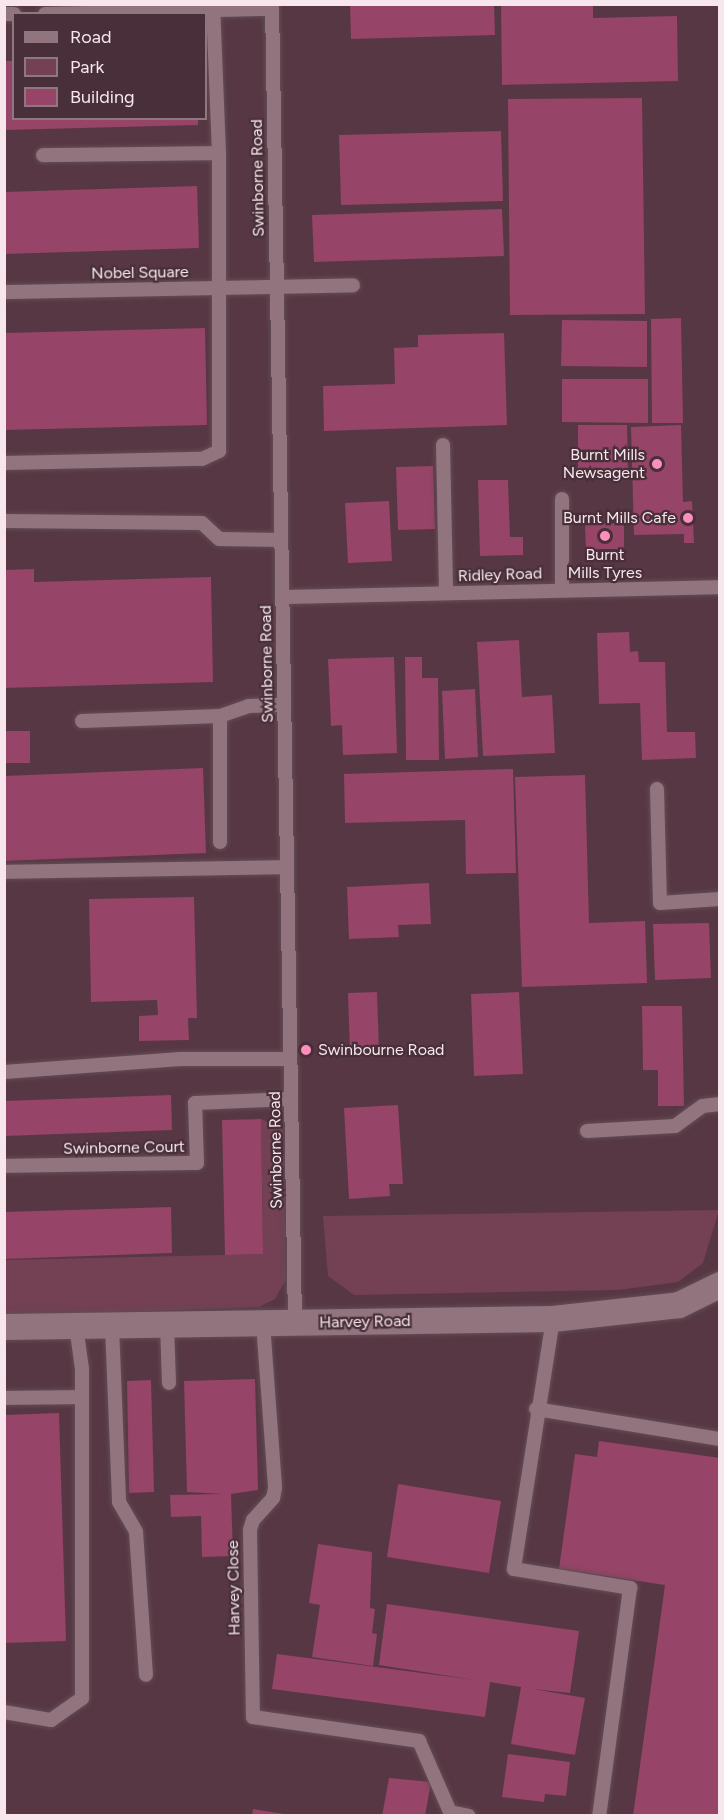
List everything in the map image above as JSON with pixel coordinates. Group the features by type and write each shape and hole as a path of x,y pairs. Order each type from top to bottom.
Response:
{"street":[{"name":"Harvey Road","path":"4,1327 553,1319 679,1305 719,1288"}],"lane":[{"path":"101,12 272,7"},
{"name":"Swinborne Road","path":"272,7 295,1323"},
{"path":"4,463 213,456 219,451 221,287 214,8"},
{"path":"43,155 219,153"},
{"name":"Nobel Square","path":"4,292 353,285"},
{"path":"443,445 446,593"},
{"path":"562,500 562,590"},
{"path":"4,521 202,523 219,538 281,540"},
{"name":"Ridley Road","path":"282,597 720,587"},
{"path":"82,721 220,716 249,706 284,705"},
{"path":"220,716 220,842"},
{"path":"657,789 660,903 720,899"},
{"path":"4,872 287,867"},
{"path":"4,1071 181,1059 290,1059"},
{"name":"Swinborne Court","path":"4,1166 196,1163 195,1104 291,1099"},
{"path":"587,1131 675,1126 704,1106 720,1104"},
{"path":"553,1319 536,1409 514,1569 630,1588 599,1815"},
{"name":"Harvey Close","path":"263,1323 275,1488 273,1498 253,1520 250,1530 253,1717 419,1741 450,1812 469,1815"},
{"path":"167,1325 169,1383"},
{"path":"4,1712 51,1720 82,1698 82,1397 76,1326"},
{"path":"112,1326 119,1502 136,1532 146,1675"},
{"path":"4,1398 82,1397"},
{"path":"536,1409 720,1438"}],"shaded area":[{"path":"5,5 719,5 719,1815 5,1815"}],"green space":[{"path":"261,1119 283,1128 286,1280 275,1299 259,1307 5,1316 4,1260 263,1254"},
{"path":"719,1210 703,1263 678,1282 618,1290 354,1295 328,1276 323,1216"}],"building":[{"path":"350,4 494,4 495,35 351,39"},
{"path":"501,4 593,4 593,18 677,16 678,81 502,85"},
{"path":"4,61 12,61 12,120 198,120 198,125 4,130"},
{"path":"642,98 645,314 510,315 508,99"},
{"path":"501,131 503,201 341,205 339,135"},
{"path":"197,186 199,248 4,254 4,192"},
{"path":"502,209 504,256 314,262 312,215"},
{"path":"681,318 683,423 652,423 651,319"},
{"path":"562,320 647,321 647,367 561,366"},
{"path":"205,328 207,425 4,430 4,333"},
{"path":"504,333 507,425 324,431 323,386 395,384 394,348 418,347 418,335"},
{"path":"562,379 648,379 648,423 562,422"},
{"path":"578,425 627,425 628,472 578,473"},
{"name":"Burnt Mills Newsagent","path":"681,425 683,502 692,501 694,543 684,543 684,534 634,535 631,427"},
{"path":"433,466 435,529 398,530 396,467"},
{"path":"478,480 508,480 510,537 523,537 523,555 480,556"},
{"path":"389,501 392,561 348,563 345,503"},
{"name":"Burnt Mills Tyres","path":"624,523 624,549 586,549 585,524"},
{"path":"34,569 34,582 211,577 213,682 4,688 4,570"},
{"path":"629,632 630,652 638,651 639,662 665,662 667,732 695,732 696,758 642,760 640,703 599,704 597,633"},
{"path":"519,640 522,697 552,695 555,753 483,756 477,642"},
{"path":"394,657 397,753 343,755 342,725 331,726 328,659"},
{"path":"405,657 422,657 422,678 438,678 439,760 406,760"},
{"path":"475,689 478,757 445,759 442,691"},
{"path":"4,731 30,731 30,763 4,763"},
{"path":"203,768 206,853 4,861 4,776"},
{"path":"513,769 516,873 466,874 465,820 345,823 344,774"},
{"path":"585,775 589,923 645,921 647,983 522,987 515,777"},
{"path":"429,883 431,924 398,925 399,937 349,939 347,887"},
{"path":"194,897 197,1018 188,1018 189,1040 139,1041 139,1016 158,1015 157,1000 91,1002 89,899"},
{"path":"709,923 711,978 655,980 653,924"},
{"path":"377,992 379,1051 350,1052 348,993"},
{"path":"519,992 523,1074 474,1076 471,994"},
{"path":"642,1006 682,1006 684,1106 658,1106 658,1070 643,1070"},
{"path":"171,1095 172,1130 4,1136 4,1101"},
{"path":"398,1105 403,1184 389,1184 390,1196 349,1199 344,1108"},
{"path":"261,1119 263,1254 225,1255 222,1120"},
{"path":"171,1207 172,1253 4,1259 4,1212"},
{"path":"255,1379 258,1490 231,1494 233,1556 202,1557 201,1516 171,1517 170,1495 222,1494 187,1492 184,1381"},
{"path":"151,1380 154,1492 129,1493 127,1381"},
{"path":"59,1413 66,1641 4,1643 4,1415"},
{"path":"599,1441 720,1458 720,1816 633,1816 665,1585 559,1569 575,1454 597,1457"},
{"path":"398,1484 501,1501 489,1573 387,1557"},
{"path":"318,1544 372,1552 370,1608 375,1609 372,1633 377,1634 373,1666 312,1657 320,1605 309,1603"},
{"path":"387,1604 579,1631 570,1693 533,1689 585,1698 575,1755 511,1744 521,1687 490,1682 485,1717 272,1689 277,1654 475,1680 379,1665"},
{"path":"508,1754 570,1762 566,1796 545,1794 544,1802 502,1797"},
{"path":"389,1778 431,1782 425,1816 382,1816"},
{"path":"253,1809 284,1814 284,1816 252,1816"}],"place":[{"name":"Burnt Mills Newsagent","path":"657,464"},
{"name":"Burnt Mills Cafe","path":"688,518"},
{"name":"Burnt Mills Tyres","path":"605,536"},
{"name":"Swinbourne Road","path":"306,1050"}]}
